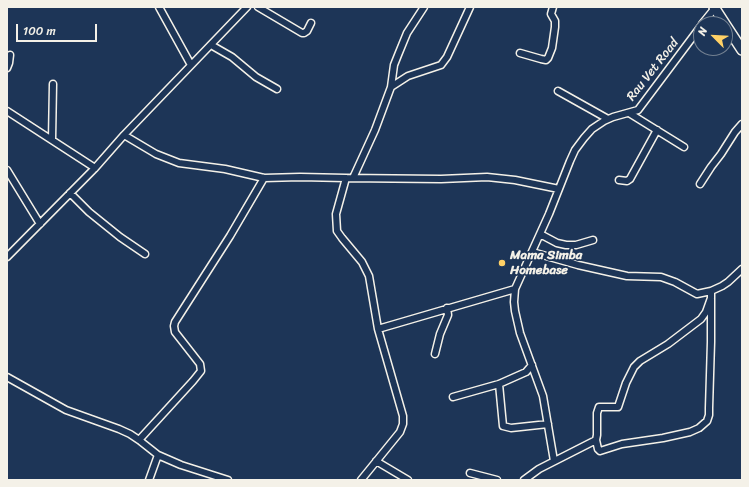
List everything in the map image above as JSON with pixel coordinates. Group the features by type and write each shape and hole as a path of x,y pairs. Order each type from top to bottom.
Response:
{"street":[{"path":"159,7 191,65"},
{"path":"7,257 95,168 124,135 248,7"},
{"path":"258,7 302,33 307,31 311,23"},
{"path":"353,178 375,130 391,87 394,64 398,54 407,33 424,7"},
{"path":"391,87 408,76 441,64 447,57 470,7"},
{"path":"520,53 546,60 548,58 552,48 555,27 555,21 550,14 553,7"},
{"path":"714,7 720,16"},
{"name":"Rau Vet Road","path":"708,16 714,7"},
{"path":"733,36 742,50"},
{"name":"Rau Vet Road","path":"515,289 540,234 570,160 584,138 592,129 608,119 638,110 693,37"},
{"path":"211,45 232,57 256,77 277,89"},
{"path":"7,68 10,63 10,56"},
{"path":"52,140 53,84"},
{"path":"558,90 608,119"},
{"path":"7,111 95,168"},
{"path":"629,113 684,147"},
{"path":"700,184 742,124"},
{"path":"619,180 629,181 657,130"},
{"path":"124,135 156,154 179,163 225,169 264,178 501,178 559,189"},
{"path":"7,170 40,224"},
{"path":"139,440 193,382 201,370 200,364 175,332 175,322 230,236 264,178"},
{"path":"346,178 336,214 337,231 366,269 369,276 378,329 403,416 403,424 400,432 360,480"},
{"path":"70,193 89,212 120,237 145,254"},
{"path":"540,234 557,243 566,245 576,245 593,240"},
{"path":"532,252 578,265 628,276 661,277 675,282 693,294 701,294 711,291 728,282 742,269"},
{"path":"378,329 515,289 515,311 520,333 543,396 554,461"},
{"path":"711,291 711,298 711,342 709,415 704,425 690,432 669,437 622,444 600,451 598,450 596,440 598,435 597,412 600,407 618,407 626,383 634,367 640,361 668,344 701,318 706,312 711,298"},
{"path":"435,354 440,334 448,315 447,308"},
{"path":"452,397 498,384 526,372 532,365"},
{"path":"7,377 66,410 119,429 139,440 158,455 185,466 228,480"},
{"path":"498,384 502,426 511,428 548,424"},
{"path":"524,480 539,469 596,440"},
{"path":"149,480 158,455"},
{"path":"376,462 408,480"},
{"path":"470,473 497,480"}],"place":[{"name":"Mama Simba Homebase","path":"502,263"}]}
